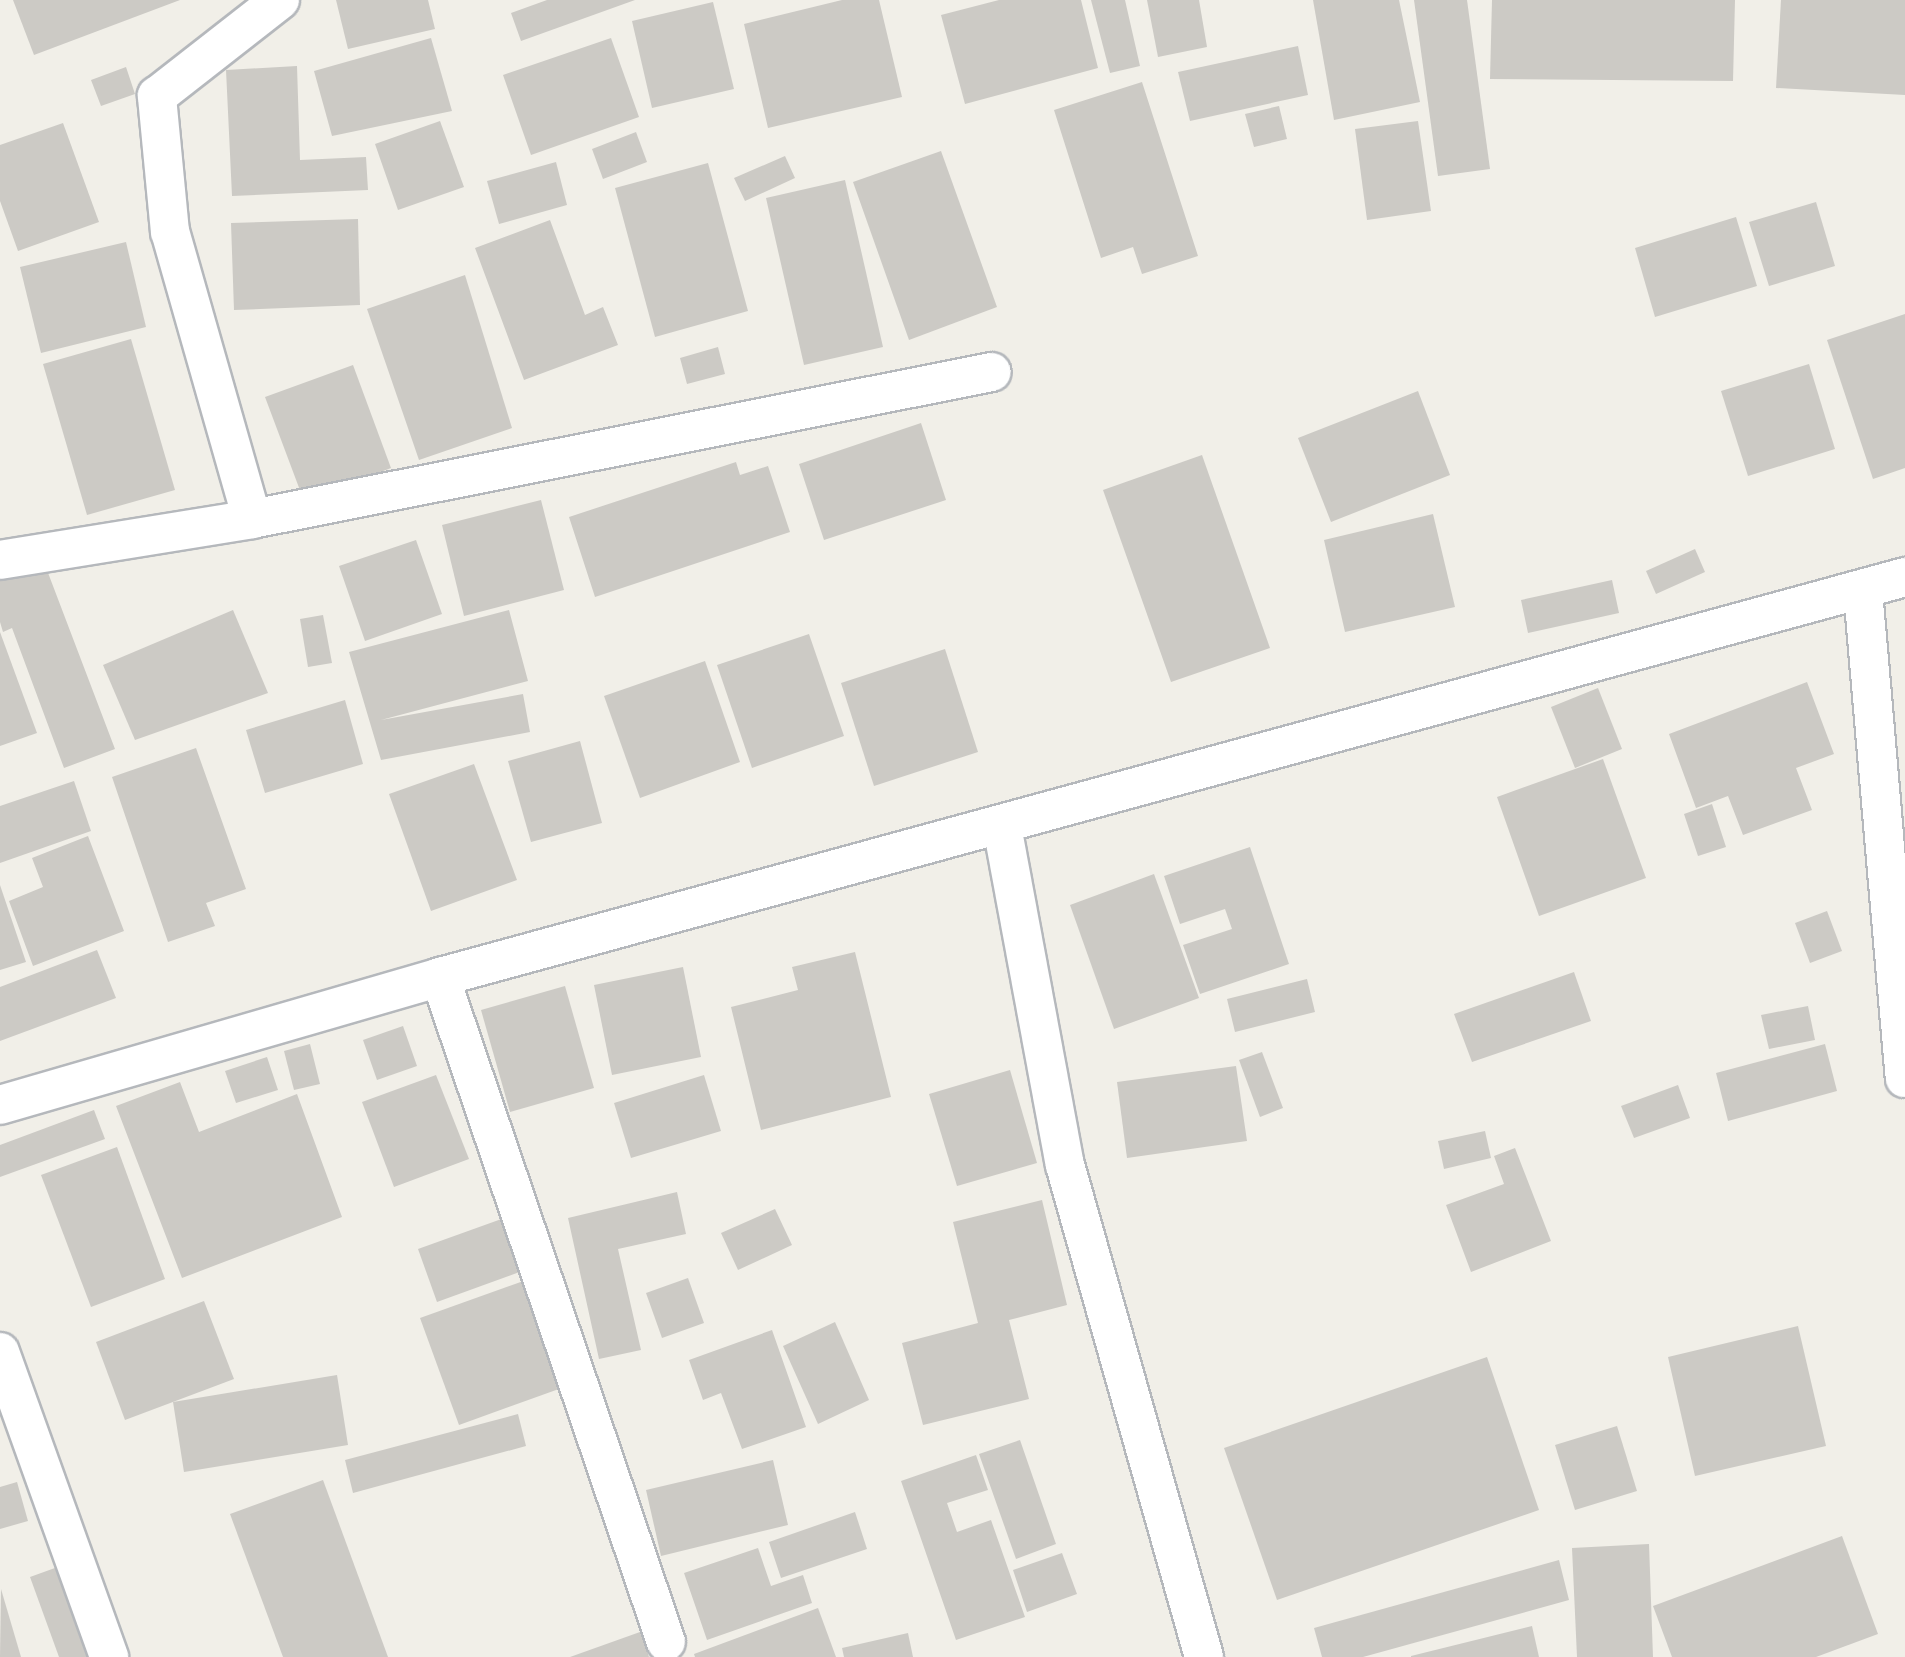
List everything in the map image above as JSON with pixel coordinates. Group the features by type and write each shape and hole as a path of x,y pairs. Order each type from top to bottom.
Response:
{"street":[{"path":"252,519 170,232 157,96 280,0"},
{"path":"0,560 252,519 992,372"},
{"path":"0,1105 440,977 1863,591 1905,577"},
{"path":"1863,591 1905,1078"},
{"path":"1002,826 1065,1165 1204,1657"},
{"path":"440,977 666,1642"},
{"path":"0,1352 109,1657"}],"building":[{"path":"13,0 180,0 34,55"},
{"path":"336,0 428,0 435,29 348,49"},
{"path":"547,0 635,0 521,41 511,13"},
{"path":"842,0 879,0 902,97 768,128 744,24"},
{"path":"999,0 1081,0 1098,68 965,104 941,15"},
{"path":"1091,0 1125,0 1140,66 1110,73"},
{"path":"1147,0 1199,0 1207,47 1158,57"},
{"path":"1313,0 1399,0 1420,102 1334,120"},
{"path":"1414,0 1467,0 1490,169 1438,176"},
{"path":"1492,0 1735,0 1733,81 1490,79"},
{"path":"1781,0 1905,0 1905,95 1776,88"},
{"path":"713,2 734,89 652,108 632,21"},
{"path":"431,38 452,111 332,136 314,71"},
{"path":"611,38 639,117 531,155 503,75"},
{"path":"1298,46 1308,95 1190,121 1178,72"},
{"path":"297,66 300,160 366,157 368,190 232,196 226,70"},
{"path":"126,67 135,94 101,106 91,80"},
{"path":"1142,82 1198,256 1142,274 1133,247 1101,258 1054,110"},
{"path":"1279,106 1287,139 1254,147 1245,114"},
{"path":"440,121 464,187 398,210 375,144"},
{"path":"1418,121 1431,211 1367,220 1355,129"},
{"path":"63,123 99,222 18,251 0,201 0,145"},
{"path":"636,132 647,162 603,179 592,149"},
{"path":"941,151 997,307 909,340 853,182"},
{"path":"785,156 795,178 745,201 734,178"},
{"path":"556,162 567,205 499,224 487,181"},
{"path":"708,163 748,311 655,337 615,188"},
{"path":"845,180 883,347 804,365 766,198"},
{"path":"1816,202 1835,266 1769,286 1749,222"},
{"path":"1736,217 1757,286 1655,317 1635,248"},
{"path":"358,219 360,305 234,310 231,223"},
{"path":"550,220 585,315 603,307 618,345 524,380 475,248"},
{"path":"126,242 146,327 41,353 20,267"},
{"path":"465,275 512,428 419,460 367,309"},
{"path":"1905,314 1905,468 1873,479 1827,340"},
{"path":"131,339 175,490 87,515 43,364"},
{"path":"718,347 725,374 687,384 680,358"},
{"path":"1809,364 1835,449 1748,476 1721,391"},
{"path":"353,365 391,468 304,501 265,397"},
{"path":"1418,391 1450,475 1331,522 1298,438"},
{"path":"921,423 946,500 824,540 799,464"},
{"path":"1202,455 1270,648 1171,682 1103,490"},
{"path":"736,462 740,475 768,466 790,532 595,597 569,517"},
{"path":"541,500 564,590 464,616 442,525"},
{"path":"1433,514 1455,607 1345,632 1324,540"},
{"path":"416,540 442,614 365,641 339,566"},
{"path":"1695,549 1705,572 1656,594 1646,571"},
{"path":"42,557 115,749 64,768 12,628 3,632 0,622 0,574"},
{"path":"1612,580 1619,613 1528,633 1521,600"},
{"path":"233,610 268,693 135,740 103,665"},
{"path":"509,610 528,681 381,720 523,694 530,732 381,760 349,652"},
{"path":"323,615 332,663 308,667 300,619"},
{"path":"0,632 37,733 0,746"},
{"path":"809,634 844,736 752,768 717,665"},
{"path":"945,649 978,752 874,786 841,683"},
{"path":"705,661 740,762 640,798 604,696"},
{"path":"1807,682 1834,754 1796,768 1812,810 1743,835 1728,796 1696,808 1669,734"},
{"path":"1598,688 1622,749 1575,768 1551,707"},
{"path":"345,700 363,764 265,793 246,730"},
{"path":"580,741 602,823 531,842 508,761"},
{"path":"196,748 246,889 206,903 215,926 168,942 112,777"},
{"path":"1603,759 1646,878 1539,916 1497,797"},
{"path":"474,764 517,880 431,911 389,794"},
{"path":"74,781 91,831 0,863 0,806"},
{"path":"1712,804 1726,847 1698,856 1684,814"},
{"path":"88,836 124,931 33,966 9,901 43,887 32,858"},
{"path":"1250,847 1289,964 1200,994 1183,945 1232,929 1225,909 1180,924 1164,876"},
{"path":"1154,874 1199,998 1114,1029 1070,905"},
{"path":"0,885 26,962 0,970"},
{"path":"1827,911 1842,951 1810,963 1795,923"},
{"path":"97,950 116,998 0,1041 0,987"},
{"path":"855,952 891,1097 761,1130 731,1007 798,990 792,967"},
{"path":"683,967 701,1057 612,1075 594,985"},
{"path":"1574,972 1591,1021 1472,1062 1454,1014"},
{"path":"1307,979 1315,1012 1235,1032 1227,999"},
{"path":"565,986 594,1088 510,1112 481,1010"},
{"path":"1808,1006 1815,1040 1769,1049 1761,1015"},
{"path":"403,1026 417,1066 377,1080 363,1040"},
{"path":"310,1044 320,1084 294,1090 284,1051"},
{"path":"1825,1044 1837,1091 1728,1121 1716,1073"},
{"path":"1262,1052 1283,1108 1260,1117 1239,1060"},
{"path":"267,1057 278,1090 236,1103 225,1071"},
{"path":"1236,1066 1247,1141 1127,1158 1117,1082"},
{"path":"1010,1070 1037,1163 957,1186 929,1094"},
{"path":"436,1075 469,1159 394,1187 362,1102"},
{"path":"704,1075 721,1131 631,1158 614,1103"},
{"path":"180,1082 199,1132 297,1094 342,1217 182,1278 116,1106"},
{"path":"1678,1085 1690,1118 1634,1138 1621,1106"},
{"path":"94,1110 105,1139 0,1177 0,1145"},
{"path":"1485,1131 1491,1158 1444,1169 1438,1141"},
{"path":"117,1147 165,1279 91,1307 41,1175"},
{"path":"1515,1148 1551,1241 1471,1272 1446,1205 1504,1184 1494,1156"},
{"path":"677,1192 686,1234 618,1249 641,1350 599,1359 568,1218"},
{"path":"1042,1200 1067,1305 1009,1320 1029,1399 923,1425 902,1343 978,1323 953,1222"},
{"path":"775,1209 792,1245 738,1270 721,1233"},
{"path":"507,1217 525,1270 437,1302 418,1249"},
{"path":"532,1278 570,1385 459,1425 420,1318"},
{"path":"688,1278 704,1323 662,1338 646,1293"},
{"path":"204,1301 234,1379 125,1420 96,1342"},
{"path":"835,1322 869,1400 818,1424 783,1346"},
{"path":"1798,1326 1826,1446 1695,1476 1668,1357"},
{"path":"772,1330 806,1427 742,1449 721,1393 703,1400 689,1360"},
{"path":"1487,1357 1539,1510 1277,1600 1224,1448"},
{"path":"337,1375 348,1445 184,1472 173,1402"},
{"path":"518,1414 526,1446 353,1493 345,1460"},
{"path":"1617,1426 1637,1491 1575,1510 1555,1445"},
{"path":"1020,1440 1056,1544 1016,1559 979,1454"},
{"path":"976,1455 988,1490 947,1503 957,1532 991,1520 1025,1617 956,1640 901,1481"},
{"path":"773,1460 788,1525 661,1556 646,1490"},
{"path":"323,1480 388,1657 283,1657 230,1514"},
{"path":"17,1482 28,1521 0,1529 0,1487"},
{"path":"855,1512 867,1549 781,1578 769,1542"},
{"path":"1842,1536 1878,1634 1816,1657 1672,1657 1653,1606"},
{"path":"1649,1544 1653,1657 1577,1657 1572,1548"},
{"path":"758,1548 771,1586 803,1575 812,1603 707,1640 684,1573"},
{"path":"1062,1553 1077,1594 1027,1612 1013,1570"},
{"path":"1559,1560 1569,1600 1363,1657 1322,1657 1314,1628"},
{"path":"66,1564 99,1657 59,1657 30,1577"},
{"path":"1,1589 21,1657 0,1657"},
{"path":"818,1608 836,1657 695,1657 694,1654"},
{"path":"1532,1626 1539,1657 1411,1657 1411,1656"},
{"path":"640,1632 649,1657 570,1657"},
{"path":"908,1633 913,1657 844,1657 842,1648"}]}
